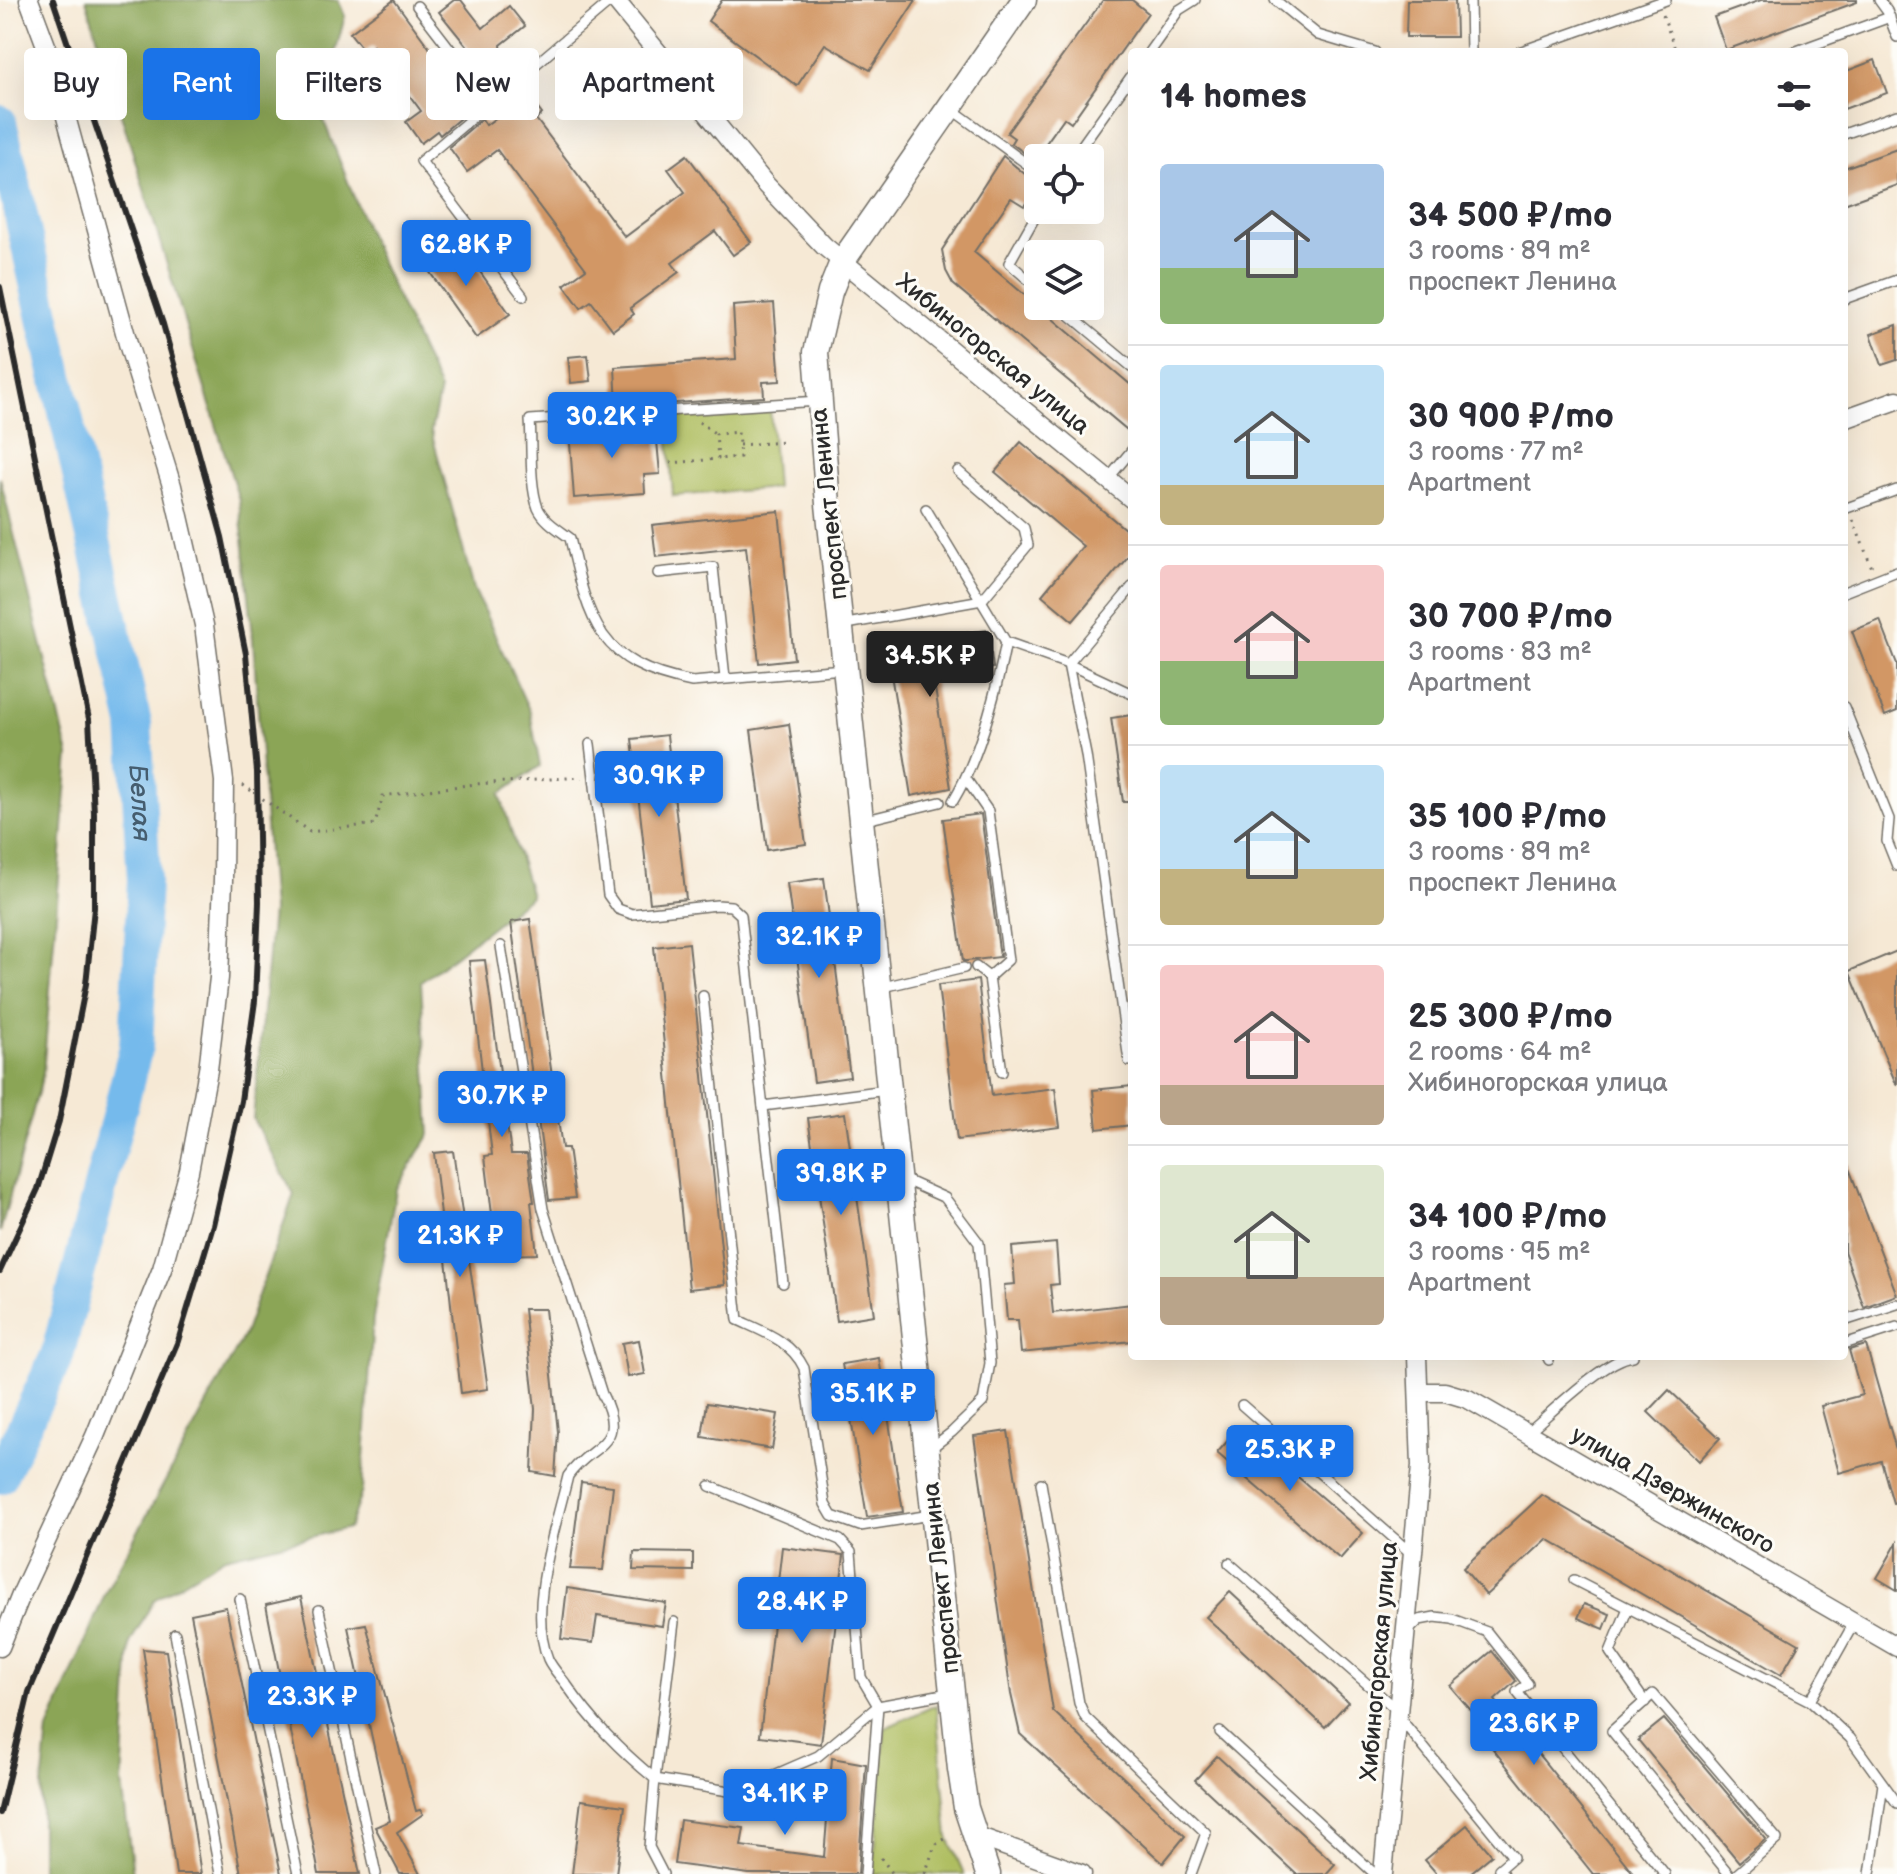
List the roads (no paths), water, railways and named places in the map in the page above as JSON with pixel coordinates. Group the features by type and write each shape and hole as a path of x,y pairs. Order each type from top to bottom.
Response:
{"main road":[{"name":"проспект Ленина","path":"988,1874 974,1835 962,1782 888,1090 816,352 830,292 851,269 950,108 1024,0"}],"street":[{"path":"0,1647 95,1436 162,1269 189,1171 208,1070 219,978 223,880 223,772 204,625 172,486 129,347 48,51 29,0"},
{"name":"Хибиногорская улица","path":"614,0 766,185 824,246 1128,496"},
{"path":"1848,418 1897,400"},
{"name":"Хибиногорская улица","path":"1383,1874 1421,1466 1417,1360"},
{"name":"улица Дзержинского","path":"1420,1392 1445,1392 1468,1399 1897,1647"},
{"path":"974,1835 1082,1874"}],"lane":[{"path":"539,62 614,0"},
{"path":"1152,48 1179,10 1195,0"},
{"path":"1275,0 1318,35 1362,48"},
{"path":"1470,0 1471,48"},
{"path":"1879,0 1890,17 1897,37"},
{"path":"1530,48 1662,1"},
{"path":"417,6 449,48"},
{"path":"1805,48 1890,17"},
{"path":"1083,144 1128,81"},
{"path":"950,108 1024,162"},
{"path":"1848,133 1897,115"},
{"path":"470,120 421,161 523,296"},
{"path":"1024,276 1009,263 1031,224"},
{"path":"1848,298 1897,280"},
{"path":"1076,320 1128,364"},
{"path":"819,401 530,420 538,509 547,522 570,538 582,592 598,632 615,651 642,668 667,678 692,682 846,669"},
{"path":"1108,479 1128,455"},
{"path":"841,625 982,600 1028,545 1024,528 958,471"},
{"path":"1848,507 1897,490"},
{"path":"926,509 1006,642 1000,675 966,779 953,801"},
{"path":"658,573 713,567 725,678"},
{"path":"1848,590 1897,571"},
{"path":"1068,664 1128,592"},
{"path":"1006,642 1068,664 1128,692"},
{"path":"1068,664 1086,755 1128,1054"},
{"path":"1848,717 1889,819 1887,841 1897,866"},
{"path":"590,744 608,895 618,909 632,914 717,905 731,906 741,915 783,1283"},
{"path":"966,779 988,811 1008,960 989,977"},
{"path":"862,821 940,802"},
{"path":"501,946 543,1209 602,1394 612,1412 612,1429 605,1442 575,1466 568,1476 544,1579 541,1625 548,1659 579,1703 617,1747 655,1779 735,1792 818,1756 878,1706 953,1693"},
{"path":"976,967 989,977 1002,1072"},
{"path":"879,988 964,968"},
{"path":"703,996 738,1320 783,1342 797,1355 804,1368 825,1504 832,1516 860,1526 935,1515"},
{"path":"763,1106 888,1090"},
{"path":"899,1178 945,1198 979,1243 990,1363 983,1402 928,1450"},
{"path":"1848,1320 1897,1304"},
{"path":"1848,1343 1897,1327"},
{"path":"1527,1433 1606,1367 1619,1360"},
{"path":"1242,1405 1413,1555"},
{"path":"1041,1483 1079,1703 1085,1717 1206,1833 1191,1874"},
{"path":"710,1486 840,1540 851,1552 861,1677 878,1706 865,1874"},
{"path":"1229,1563 1399,1714 1513,1857 1499,1869 1503,1874"},
{"path":"1574,1580 1810,1701 1850,1738 1897,1803"},
{"path":"240,1599 298,1874"},
{"path":"1628,1608 1610,1652 1645,1702"},
{"path":"319,1610 376,1874"},
{"path":"1406,1633 1419,1620 1435,1617 1452,1619 1487,1632 1528,1684 1517,1692 1665,1874"},
{"path":"663,1874 649,1847 674,1622"},
{"path":"1810,1701 1854,1623"},
{"path":"175,1634 220,1874"},
{"path":"1729,1874 1612,1731 1653,1694 1777,1839 1737,1874"},
{"path":"1220,1732 1375,1874"},
{"path":"1870,1874 1883,1784"}],"waterway":[{"name":"Белая","path":"0,122 135,724 144,880 136,1047 57,1356 0,1477"}],"railway":[{"path":"0,1813 29,1692 178,1341 213,1225 241,1101 255,1001 259,902 257,772 246,654 222,537 163,324 53,0"},
{"path":"0,287 89,719 94,813 94,908 86,984 59,1121 38,1189 0,1271"}]}
